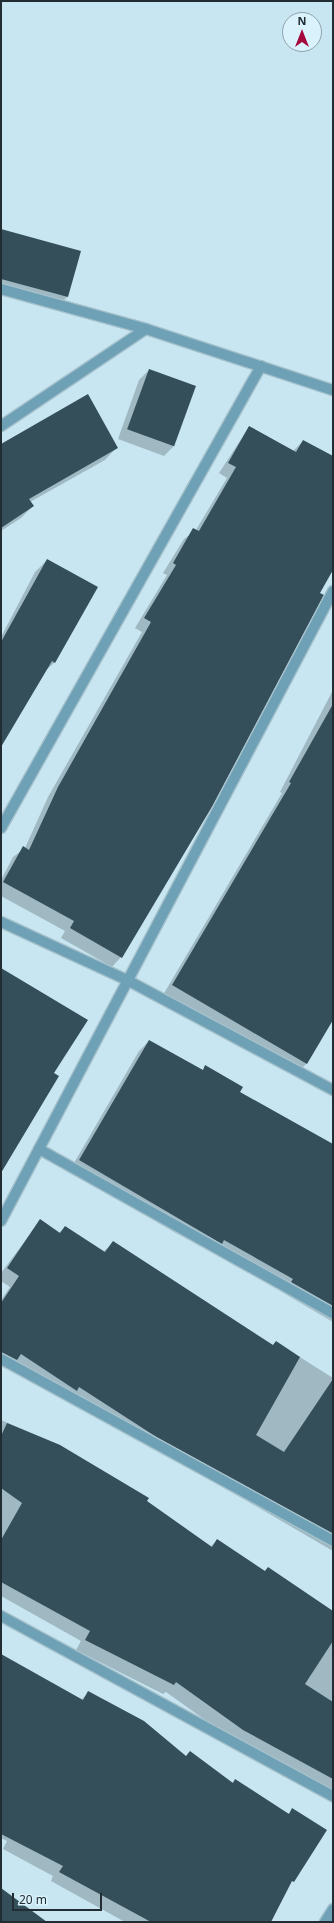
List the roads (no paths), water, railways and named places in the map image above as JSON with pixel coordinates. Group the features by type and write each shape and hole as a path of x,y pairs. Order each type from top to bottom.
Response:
{"street":[{"path":"1,289 146,329 333,390"},
{"path":"1,426 146,329"},
{"path":"1,828 261,366"},
{"path":"1,1221 333,591"},
{"path":"1,922 127,980 333,1090"},
{"path":"38,1149 333,1313"},
{"path":"1,1359 333,1541"},
{"path":"1,1616 333,1796"},
{"path":"325,1922 333,1909"}]}
